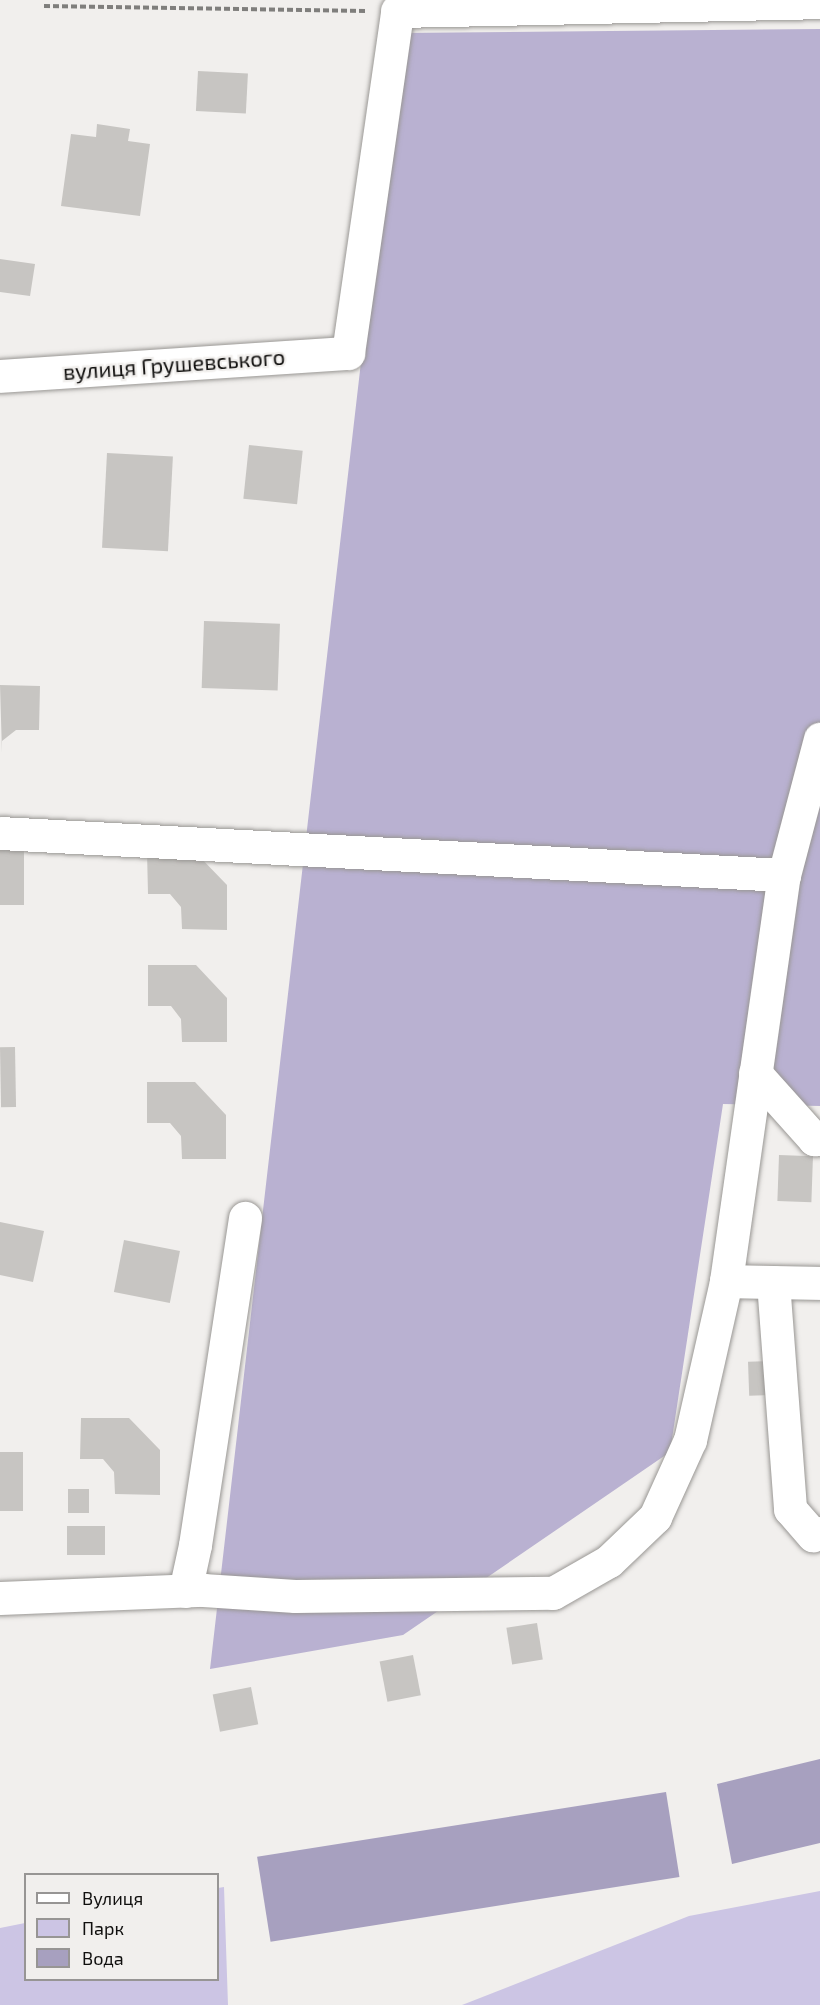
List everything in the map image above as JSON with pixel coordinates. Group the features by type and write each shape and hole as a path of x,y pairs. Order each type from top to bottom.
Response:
{"street":[{"path":"397,11 820,2"},
{"name":"вулиця Грушевського","path":"0,376 348,353 397,11"},
{"path":"0,1598 185,1591 295,1596 553,1593 609,1561 656,1517 690,1440 726,1281 784,875 820,739"},
{"path":"0,833 784,875"},
{"path":"755,1074 814,1139 820,1139"},
{"path":"185,1591 195,1545 245,1218"},
{"path":"726,1281 820,1283"},
{"path":"774,1282 790,1509 813,1534 820,1533"}],"path":[{"path":"44,6 397,11"}],"green space":[{"path":"224,1887 228,2005 0,2005 0,1928 24,1923 24,1981 219,1981 219,1888"},
{"path":"820,1891 820,2005 462,2005 689,1916"}],"shaded area":[{"path":"820,29 820,1106 723,1104 670,1452 403,1635 210,1669 399,33"}],"water":[{"path":"820,1759 820,1843 732,1864 717,1784"},
{"path":"666,1792 679,1877 271,1942 257,1857"}],"building":[{"path":"198,71 248,74 246,114 196,111"},
{"path":"97,124 130,129 128,141 150,144 140,216 61,206 71,134 96,137"},
{"path":"0,259 35,264 30,296 0,292"},
{"path":"249,445 303,451 297,504 243,499"},
{"path":"107,453 173,456 168,551 102,548"},
{"path":"204,621 280,624 278,691 202,688"},
{"path":"0,685 40,686 39,730 16,730 2,741 2,753"},
{"path":"0,845 24,845 24,905 0,905"},
{"path":"147,852 196,853 227,885 227,930 182,929 181,907 170,894 148,894"},
{"path":"148,965 196,965 227,998 227,1042 182,1042 181,1019 171,1006 148,1006"},
{"path":"0,1047 15,1047 16,1107 1,1107"},
{"path":"147,1082 195,1082 226,1115 226,1159 182,1159 181,1136 170,1123 147,1123"},
{"path":"779,1155 813,1156 811,1202 777,1201"},
{"path":"0,1222 44,1231 33,1282 0,1275"},
{"path":"124,1240 180,1251 170,1303 114,1292"},
{"path":"771,1361 772,1395 749,1396 748,1362"},
{"path":"81,1418 129,1418 160,1450 160,1495 115,1494 114,1472 103,1459 80,1459"},
{"path":"0,1452 23,1452 23,1511 0,1511"},
{"path":"68,1489 89,1489 89,1513 68,1513"},
{"path":"67,1526 105,1526 105,1555 67,1555"},
{"path":"537,1623 543,1660 512,1664 506,1628"},
{"path":"413,1655 421,1695 387,1702 380,1661"},
{"path":"251,1687 258,1724 220,1732 213,1694"}]}
